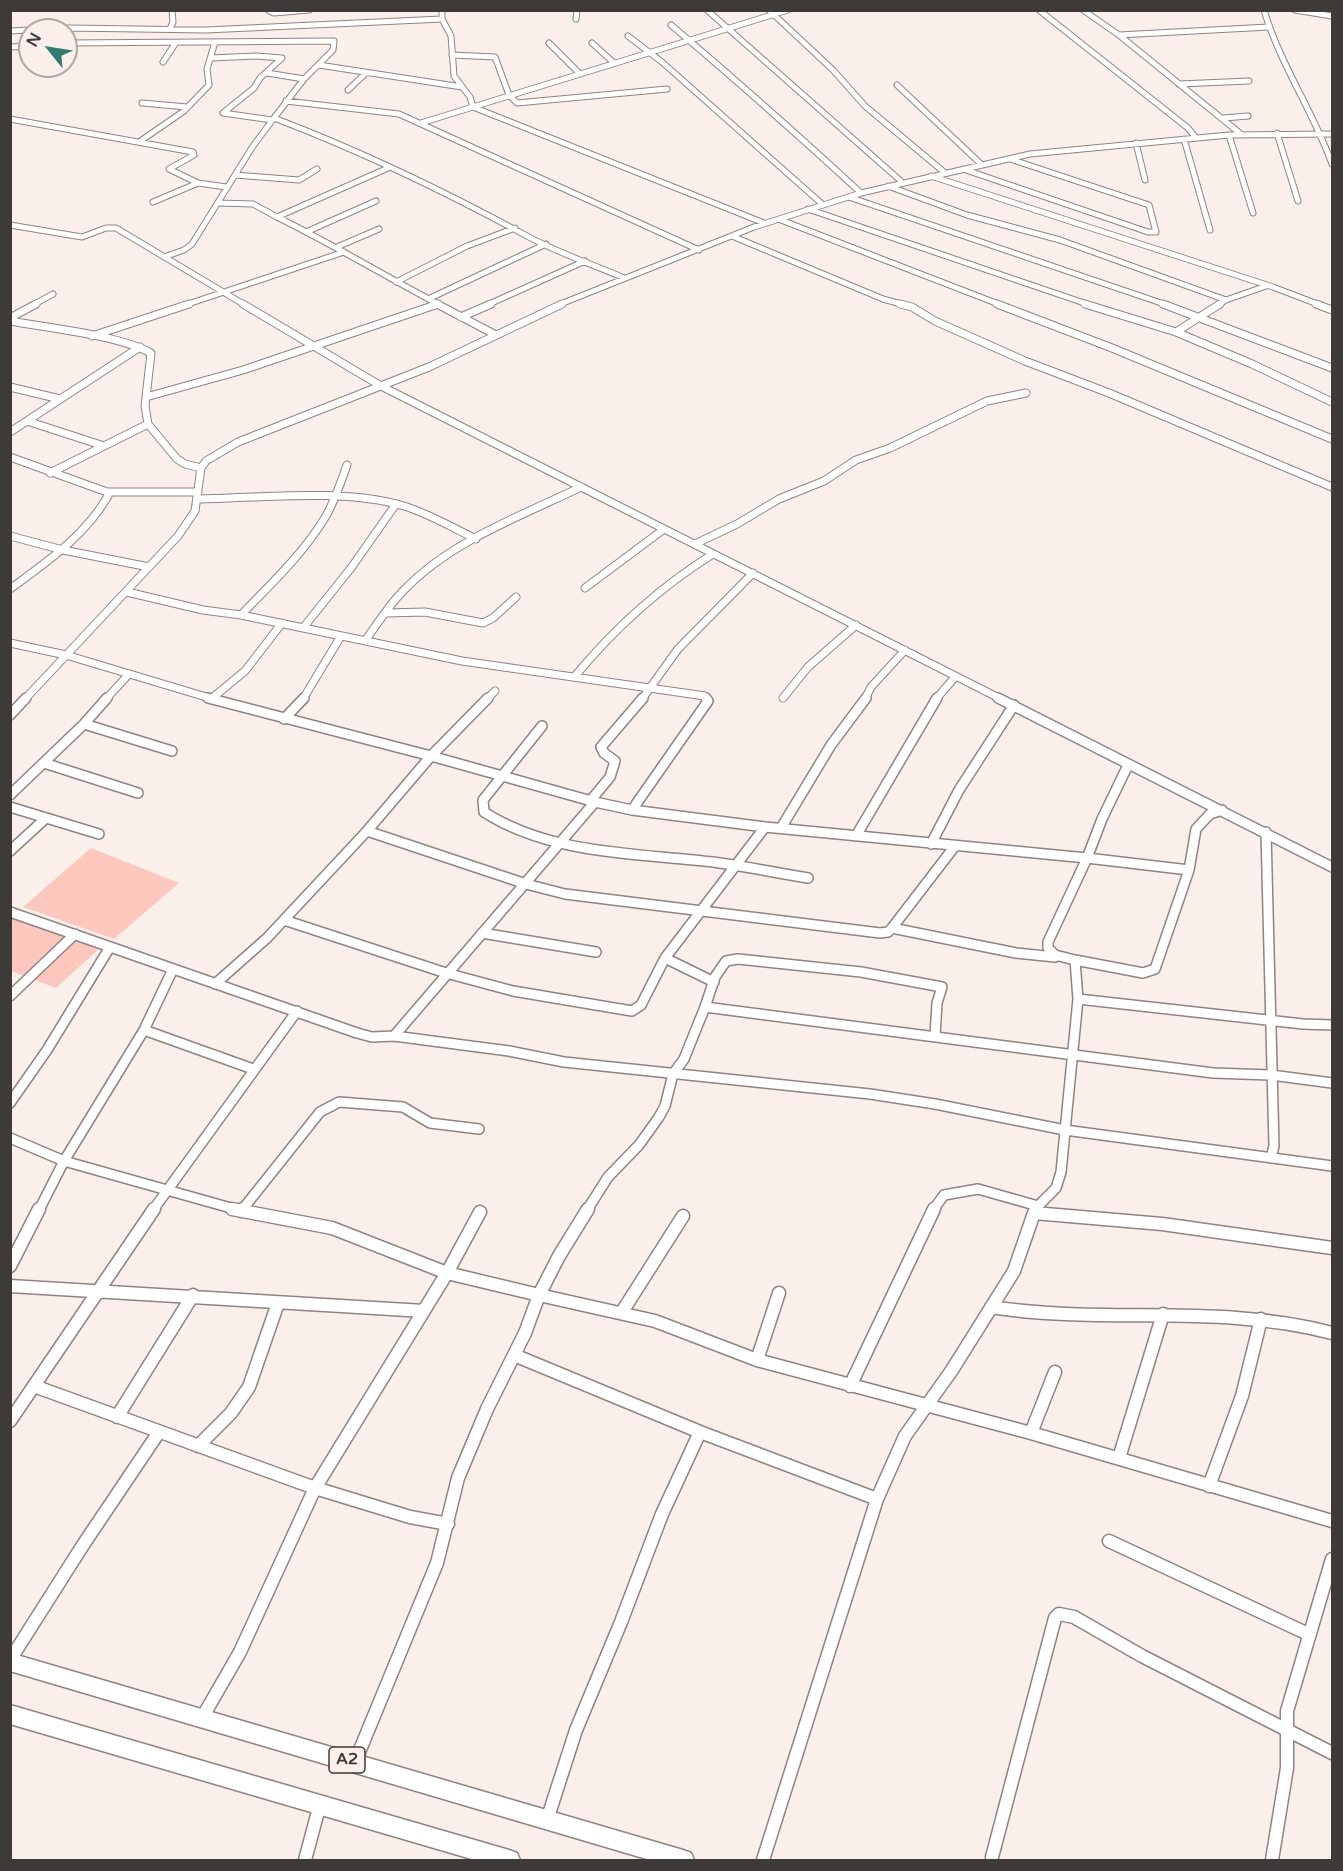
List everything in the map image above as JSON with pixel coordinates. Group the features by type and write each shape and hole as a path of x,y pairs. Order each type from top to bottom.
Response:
{"highway":[{"name":"A2","path":"10,1661 683,1860"},
{"path":"10,1714 509,1860"}],"street":[{"path":"170,29 173,22 172,10"},
{"path":"268,10 274,13 309,10"},
{"path":"442,10 442,19 451,36 454,76 470,97 473,107"},
{"path":"576,18 577,10"},
{"path":"707,10 902,182"},
{"path":"422,123 614,63 650,54 772,12 788,10"},
{"path":"1039,10 1188,128 1196,138"},
{"path":"1083,10 1224,118 1242,135"},
{"path":"1264,10 1269,27 1309,114 1322,133 1332,164"},
{"path":"1295,10 1332,16"},
{"path":"772,12 833,70 865,106 944,172"},
{"path":"10,31 68,28 206,30 442,19"},
{"path":"671,25 861,193"},
{"path":"1119,36 1269,27"},
{"path":"628,36 822,204"},
{"path":"78,43 334,41 333,50 304,79 273,119 226,188 219,203 192,244 184,250 164,257"},
{"path":"139,142 187,107 209,85 207,69 215,42"},
{"path":"549,43 580,74"},
{"path":"592,43 614,63"},
{"path":"163,62 175,44"},
{"path":"452,55 495,57 514,103 523,104 668,89"},
{"path":"211,58 256,56 282,58 254,88 223,113 273,119 322,137 515,228 527,236 624,278"},
{"path":"319,65 462,87"},
{"path":"267,73 304,79"},
{"path":"348,90 366,73"},
{"path":"1179,84 1249,81"},
{"path":"897,85 981,164"},
{"path":"286,101 389,111 422,123 699,249"},
{"path":"142,103 187,107"},
{"path":"473,107 764,223"},
{"path":"1224,118 1248,116"},
{"path":"10,119 194,152 169,169 198,183 226,188"},
{"path":"1277,133 1283,160 1298,201"},
{"path":"10,716 178,536 195,511 201,468 206,461 238,442 381,386 556,306 624,278 764,223 781,220 822,204 861,193 1009,158 1229,135 1332,134"},
{"path":"1229,135 1253,213"},
{"path":"1184,139 1209,230"},
{"path":"1136,143 1145,180"},
{"path":"960,168 1148,232 1156,232 1149,205 1009,158"},
{"path":"277,217 388,168"},
{"path":"235,175 299,180 317,169"},
{"path":"931,176 1267,285 1332,310"},
{"path":"153,202 198,183"},
{"path":"888,186 967,215 1060,240 1226,300"},
{"path":"848,197 1035,258 1277,345 1332,368"},
{"path":"306,232 376,201"},
{"path":"219,203 253,204 337,247 396,282 496,335"},
{"path":"808,209 1130,320 1176,332 1252,364 1332,402"},
{"path":"781,220 1112,348 1332,439"},
{"path":"10,225 86,237 101,227 111,226 381,386 1332,867"},
{"path":"396,282 467,246 515,228"},
{"path":"337,247 379,229"},
{"path":"732,236 883,299 912,307 935,321 1024,361 1109,393 1332,487"},
{"path":"428,299 546,244"},
{"path":"92,336 344,252"},
{"path":"461,317 585,261"},
{"path":"1176,332 1226,300 1267,285"},
{"path":"10,320 53,294"},
{"path":"146,397 180,389 316,346 438,304"},
{"path":"10,320 140,347 151,353 145,416 148,424 177,459 185,464 201,468"},
{"path":"10,432 140,347"},
{"path":"10,387 60,399"},
{"path":"694,544 737,524 779,499 824,481 856,460 890,448 981,403 1026,393"},
{"path":"27,421 104,446"},
{"path":"50,472 148,424"},
{"path":"10,458 107,492 335,498 396,504 476,539"},
{"path":"241,615 278,576 314,532 335,498 347,465"},
{"path":"365,641 405,588 426,572 476,539 581,487"},
{"path":"10,589 63,550 104,506 108,496 107,492"},
{"path":"303,628 359,560 396,504"},
{"path":"585,588 664,529"},
{"path":"10,536 63,550 149,567"},
{"path":"574,676 599,645 617,628 672,581 713,554"},
{"path":"394,1036 446,973 561,843 593,801 614,768 615,761 604,753 601,747 652,688 678,649 753,573"},
{"path":"127,592 203,610 282,623 462,661 705,696 708,701 632,810"},
{"path":"386,613 425,612 483,622 493,618 516,597"},
{"path":"211,699 245,671 282,623"},
{"path":"783,698 797,677 818,655 856,625"},
{"path":"284,719 300,704 341,636"},
{"path":"10,643 66,655 284,719 632,810 856,836 1189,870"},
{"path":"782,828 813,774 864,701 871,687 905,650"},
{"path":"10,795 84,724 129,674"},
{"path":"856,836 934,702 955,677"},
{"path":"215,984 267,938 367,831 431,756 495,691"},
{"path":"932,844 959,790 1014,705"},
{"path":"84,724 172,752"},
{"path":"542,726 483,800 484,812 495,821 513,830 561,843 737,866 808,878"},
{"path":"44,763 138,794"},
{"path":"1128,765 1048,942 1051,953 1143,973 1155,969 1189,870 1196,830 1210,814 1222,810"},
{"path":"10,781 22,784"},
{"path":"10,807 99,834"},
{"path":"10,851 46,818"},
{"path":"284,920 446,973 513,991 632,1011 642,1005 665,958 737,866 765,826"},
{"path":"367,831 526,884 565,894 872,932 888,932 892,928 955,846"},
{"path":"1266,832 1274,1146 1271,1158"},
{"path":"10,912 372,1037 394,1036 509,1051 564,1062 870,1094 935,1104 1065,1130 1332,1166"},
{"path":"892,928 1016,953 1062,957"},
{"path":"482,933 596,952"},
{"path":"11,994 75,934"},
{"path":"10,1103 47,1050 110,947"},
{"path":"665,958 714,982"},
{"path":"355,1762 437,1563 458,1478 539,1295 559,1256 608,1177 639,1145 660,1117 673,1074 684,1059 714,982 726,962 738,959 861,972 942,987 937,1003 935,1036"},
{"path":"763,1860 877,1499 896,1453 924,1406 952,1370 1014,1271 1036,1210 1056,1188 1061,1172 1078,999 1075,960"},
{"path":"10,1266 64,1161 144,1030 173,969"},
{"path":"1078,999 1270,1020 1332,1024"},
{"path":"705,1007 1213,1073 1271,1075 1332,1083"},
{"path":"10,1421 166,1191 297,1011"},
{"path":"144,1030 253,1069"},
{"path":"241,1211 320,1112 339,1102 403,1107 430,1124 478,1129"},
{"path":"10,1138 64,1161 166,1191 241,1211 332,1228 447,1273 655,1321 757,1360 1031,1433 1332,1521"},
{"path":"850,1386 881,1325 930,1215 944,1196 978,1190 1036,1210 1161,1224 1332,1248"},
{"path":"202,1718 240,1652 315,1488 447,1273 480,1212"},
{"path":"622,1312 683,1216"},
{"path":"10,1287 193,1295 278,1303 424,1311"},
{"path":"757,1360 779,1293"},
{"path":"117,1417 193,1295"},
{"path":"198,1446 231,1413 249,1387 278,1303"},
{"path":"991,1307 1036,1312 1104,1315 1163,1314 1261,1319 1306,1325 1332,1333"},
{"path":"1119,1458 1163,1314"},
{"path":"1209,1486 1242,1396 1261,1319"},
{"path":"514,1355 700,1432 877,1499"},
{"path":"1031,1433 1055,1372"},
{"path":"34,1386 315,1488 410,1517 448,1524"},
{"path":"10,1661 83,1545 159,1432"},
{"path":"547,1820 576,1730 621,1622 662,1514 700,1432"},
{"path":"1108,1541 1308,1634"},
{"path":"1272,1860 1287,1768 1287,1711 1332,1559"},
{"path":"992,1857 1055,1618 1059,1614 1074,1617 1142,1656 1332,1753"},
{"path":"305,1860 320,1804"}],"shaded area":[{"path":"91,848 179,883 114,939 23,907"},
{"path":"10,915 100,948 56,988 11,971"}]}
